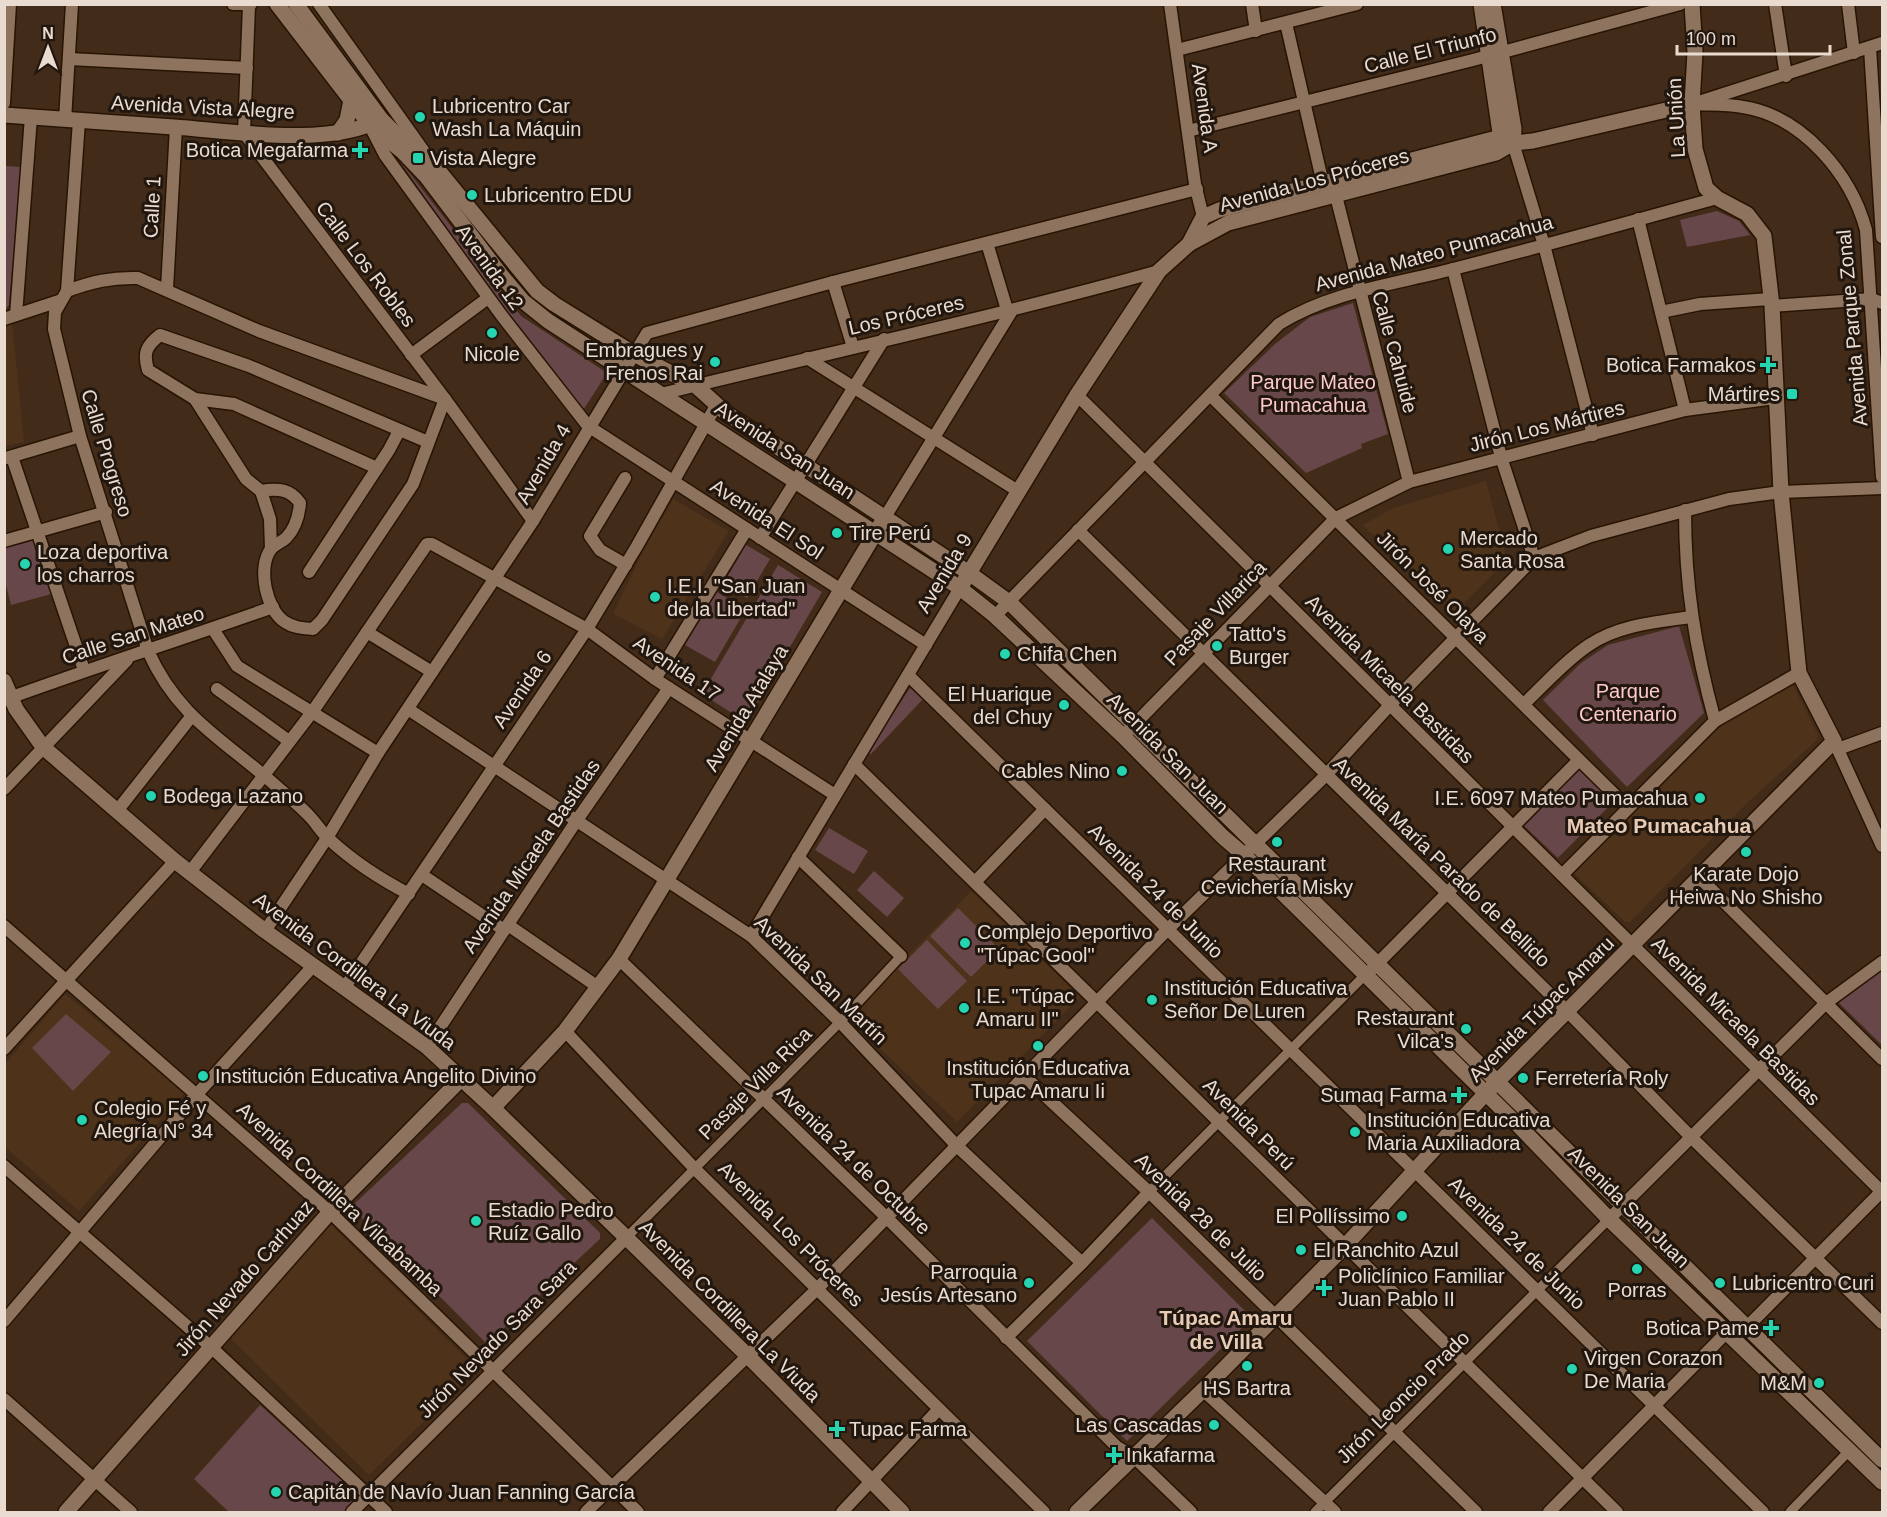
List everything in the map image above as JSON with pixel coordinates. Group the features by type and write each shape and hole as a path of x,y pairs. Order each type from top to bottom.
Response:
{"street":[{"path":"4,103 10,4"},
{"name":"Calle Progreso","path":"72,4 69,59 72,120 63,296 54,329 80,436 106,512 148,651 160,678 191,717 262,774 311,818 327,838 373,874 409,894"},
{"path":"233,4 250,5 244,133"},
{"path":"277,4 351,100 382,118"},
{"path":"296,4 382,118"},
{"name":"Avenida 12","path":"320,4 382,118 385,155 488,298 588,426"},
{"name":"Avenida A","path":"1170,4 1203,217"},
{"path":"1252,4 1256,31"},
{"path":"1177,50 1357,4"},
{"path":"1481,4 1514,129 1513,143 1544,245 1593,435"},
{"path":"1492,4 1494,54"},
{"name":"Calle El Triunfo","path":"1188,131 1494,54 1680,4"},
{"name":"La Unión","path":"1692,4 1695,52 1692,104 1695,149 1706,188 1717,198"},
{"path":"1775,4 1786,76"},
{"path":"1848,4 1854,53"},
{"path":"1286,23 1323,184"},
{"name":"Avenida Los Próceres","path":"1189,244 1203,217 1219,210 1493,139 1513,143 1549,138 1692,104 1786,76 1882,43"},
{"name":"Avenida Parque Zonal","path":"1870,48 1882,237"},
{"path":"69,59 247,68"},
{"path":"338,133 348,120 351,100"},
{"name":"Avenida Parque Zonal","path":"1692,104 1743,107 1777,117 1809,139 1841,175 1861,210 1879,298 1882,477"},
{"name":"Avenida Vista Alegre","path":"4,115 244,133 338,133 382,118"},
{"path":"31,117 10,317 94,281 119,277 138,278 259,331 445,399 413,484 322,620 313,628 298,628 284,622 273,607 264,568 271,549 270,519 261,491 246,479 195,399"},
{"name":"Avenida San Juan","path":"382,118 400,138 429,159 537,291 634,354 696,386 717,404 805,466 885,517 1009,602 1135,724 1250,849 1372,969 1498,1082 1748,1326 1879,1461 1882,1482"},
{"name":"Avenida San Juan","path":"382,118 523,301 548,321 960,588 995,616 1123,736 1223,837 1250,849"},
{"name":"Calle 1","path":"167,289 176,127"},
{"name":"Calle Los Robles","path":"244,133 445,399 532,521"},
{"name":"Avenida Los Próceres","path":"1189,244 1228,222 1496,153 1513,143"},
{"name":"Avenida 4","path":"266,931 327,838 378,753 532,521 588,426 649,331 1197,189"},
{"name":"Calle Cahuide","path":"1336,196 1409,482"},
{"path":"1717,198 1747,214 1764,236 1771,303 1781,492 1799,673 1836,745 1882,846"},
{"name":"Avenida Mateo Pumacahua","path":"995,616 1142,462 1279,324 1306,309 1359,291 1453,269 1717,198"},
{"path":"1638,219 1685,410"},
{"path":"987,243 1010,312"},
{"name":"Avenida 9","path":"751,936 1018,490 1077,396 1159,271 1189,244"},
{"path":"1453,269 1501,457 1534,558"},
{"name":"Los Próceres","path":"661,394 884,339 1010,312 1159,271"},
{"path":"833,282 854,347"},
{"path":"411,355 488,298"},
{"path":"1661,312 1700,304 1879,298"},
{"name":"Avenida Atalaya","path":"493,1108 565,1031 619,959 1010,312"},
{"path":"377,468 234,404 195,399 148,370 144,356 148,344 160,335 249,366 428,442"},
{"path":"760,538 884,339"},
{"path":"807,358 853,389 1018,490"},
{"name":"Jirón José Olaya","path":"1210,395 1628,808"},
{"name":"Avenida Micaela Bastidas","path":"1077,396 1882,1191"},
{"name":"Jirón Los Mártires","path":"1336,518 1409,482 1685,410 1775,398"},
{"name":"Avenida 6","path":"345,987 587,629 717,404"},
{"name":"Avenida El Sol","path":"588,426 926,645"},
{"path":"309,572 399,431"},
{"path":"80,436 8,458 38,531 84,670"},
{"path":"625,478 590,536 600,550 626,565"},
{"path":"586,1512 816,1290 1167,930 1325,776 1390,705 1534,558 1591,536 1729,499 1781,492 1882,488"},
{"path":"261,491 274,489 287,491 300,503 297,519 287,537 271,549"},
{"path":"1685,510 1685,564 1691,617 1700,667 1715,721"},
{"path":"4,541 106,512"},
{"name":"Pasaje Villarica","path":"1123,736 1336,518"},
{"path":"655,679 747,529"},
{"name":"Avenida María Parado de Bellido","path":"1078,530 1882,1323"},
{"name":"Avenida 17","path":"366,632 427,544 495,576 587,629 655,679 836,795"},
{"name":"Calle San Mateo","path":"7,699 84,670 127,660 189,634 213,629 273,607"},
{"path":"1524,704 1590,644 1617,632 1648,623 1691,617"},
{"path":"213,629 237,666 378,753"},
{"path":"189,872 262,774 313,711 366,632 432,672"},
{"path":"4,789 127,660"},
{"path":"1562,875 1715,721 1799,673"},
{"name":"Avenida 24 de Junio","path":"908,675 1763,1512"},
{"name":"Avenida Cordillera La Viuda","path":"4,681 7,699 43,747 189,872 266,931 427,1047 627,1237 902,1512"},
{"name":"Avenida Micaela Bastidas","path":"427,1047 577,820 669,688"},
{"path":"217,689 289,741"},
{"name":"Avenida San Martín","path":"408,708 751,936 840,1022 957,1146 1082,1263"},
{"path":"117,810 191,717"},
{"path":"1836,745 1882,733"},
{"name":"Avenida Túpac Amaru","path":"1077,1512 1203,1390 1345,1246 1486,1094 1567,1011 1836,745"},
{"path":"1006,1338 1082,1263 1290,1048 1372,969 1579,760"},
{"name":"Avenida Perú","path":"854,764 1617,1512"},
{"path":"975,882 1045,809"},
{"path":"798,857 901,956"},
{"path":"4,1049 175,861"},
{"path":"422,875 598,987"},
{"path":"1700,878 1882,1059"},
{"name":"Avenida Cordillera Vilcabamba","path":"4,926 198,1093 330,1212 639,1512"},
{"name":"Pasaje Villa Rica","path":"695,1169 840,1022 901,956"},
{"name":"Avenida 24 de Octubre","path":"619,959 887,1218 1117,1447 1134,1457 1191,1512"},
{"name":"Jirón Leoncio Prado","path":"1315,1512 1826,1003 1882,962"},
{"path":"4,1321 198,1093 314,965"},
{"name":"Avenida San Juan","path":"1372,969 1486,1094 1609,1219 1850,1450 1879,1461"},
{"name":"Avenida Los Próceres","path":"565,1031 695,1169 1044,1512"},
{"name":"Avenida 28 de Julio","path":"1025,1077 1149,1192 1476,1512"},
{"name":"Jirón Nevado Carhuaz","path":"66,1512 330,1212 461,1079"},
{"path":"4,1166 81,1230 211,1347 386,1512"},
{"name":"Jirón Nevado Sara Sara","path":"352,1512 695,1169"},
{"path":"1550,1512 1728,1332 1748,1326 1882,1191"},
{"path":"1203,1390 1335,1512"},
{"path":"4,1399 131,1512"},
{"path":"842,1512 938,1410"},
{"path":"1790,1512 1850,1450"}],"shaded area":[{"path":"12,322 24,442 5,446 5,325"},
{"name":"Mercado Santa Rosa","path":"1486,481 1507,560 1454,613 1380,538 1376,538 1363,525 1393,508"},
{"path":"673,499 729,531 662,639 613,614 644,549"},
{"name":"I.E. 6097 Mateo Pumacahua","path":"1789,683 1793,685 1818,735 1816,741 1747,803 1630,922 1625,922 1573,872 1719,728"},
{"name":"I.E. \"Túpac Amaru II\"","path":"971,891 1080,997 957,1122 848,1018"},
{"name":"Colegio Fé y Alegría N° 34","path":"65,994 184,1093 79,1211 5,1147 5,1064"},
{"path":"328,1222 477,1369 369,1475 228,1336"}],"green space":[{"path":"397,157 521,316 607,373 582,412 498,304"},
{"path":"5,166 21,167 9,305 5,310"},
{"path":"1717,211 1739,221 1750,235 1687,247 1680,220"},
{"name":"Parque Mateo Pumacahua","path":"1353,303 1388,434 1361,444 1362,448 1306,473 1224,393 1275,344 1310,317"},
{"name":"Loza deportiva los charros","path":"39,539 55,593 11,605 5,581 5,548"},
{"path":"746,545 770,559 747,598 723,584"},
{"path":"778,565 822,592 746,722 702,694"},
{"path":"717,592 746,609 715,662 685,645"},
{"name":"Parque Centenario","path":"1679,626 1704,713 1627,787 1543,700 1581,663 1608,645"},
{"path":"910,688 923,699 871,754 868,752"},
{"path":"1579,764 1615,800 1558,858 1521,823"},
{"path":"829,828 868,851 854,874 815,850"},
{"path":"874,871 904,898 887,917 857,890"},
{"name":"Complejo Deportivo \"Túpac Gool\"","path":"958,908 999,949 971,977 930,936"},
{"path":"927,940 967,981 938,1009 898,969"},
{"path":"1882,968 1882,1045 1838,1002"},
{"path":"66,1014 111,1052 73,1091 32,1048"},
{"name":"Estadio Pedro Ruíz Gallo","path":"462,1103 468,1103 600,1233 600,1239 487,1344 353,1209 353,1205"},
{"path":"1152,1218 1252,1318 1127,1441 1027,1341"},
{"path":"260,1405 361,1497 346,1512 229,1512 194,1479"}],"place":[{"name":"Lubricentro Car Wash La Máquin","path":"420,117"},
{"name":"Botica Megafarma","path":"360,150"},
{"name":"Vista Alegre","path":"418,158"},
{"name":"Lubricentro EDU","path":"472,195"},
{"name":"Nicole","path":"492,333"},
{"name":"Embragues y Frenos Rai","path":"715,362"},
{"name":"Botica Farmakos","path":"1768,365"},
{"name":"Mártires","path":"1792,394"},
{"name":"Tire Perú","path":"837,533"},
{"name":"Mercado Santa Rosa","path":"1448,549"},
{"name":"Loza deportiva los charros","path":"25,564"},
{"name":"I.E.I. \"San Juan de la Libertad\"","path":"655,597"},
{"name":"Tatto's Burger","path":"1217,646"},
{"name":"Chifa Chen","path":"1005,654"},
{"name":"El Huarique del Chuy","path":"1064,705"},
{"name":"Cables Nino","path":"1122,771"},
{"name":"Bodega Lazano","path":"151,796"},
{"name":"I.E. 6097 Mateo Pumacahua","path":"1700,798"},
{"name":"Restaurant Cevichería Misky","path":"1277,842"},
{"name":"Karate Dojo Heiwa No Shisho","path":"1746,852"},
{"name":"Complejo Deportivo \"Túpac Gool\"","path":"965,943"},
{"name":"Institución Educativa Señor De Luren","path":"1152,1000"},
{"name":"I.E. \"Túpac Amaru II\"","path":"964,1008"},
{"name":"Restaurant Vilca's","path":"1466,1029"},
{"name":"Institución Educativa Tupac Amaru Ii","path":"1038,1046"},
{"name":"Institución Educativa Angelito Divino","path":"203,1076"},
{"name":"Ferretería Roly","path":"1523,1078"},
{"name":"Sumaq Farma","path":"1459,1095"},
{"name":"Colegio Fé y Alegría N° 34","path":"82,1120"},
{"name":"Institución Educativa Maria Auxiliadora","path":"1355,1132"},
{"name":"El Pollíssimo","path":"1402,1216"},
{"name":"Estadio Pedro Ruíz Gallo","path":"476,1221"},
{"name":"El Ranchito Azul","path":"1301,1250"},
{"name":"Porras","path":"1637,1269"},
{"name":"Parroquia Jesús Artesano","path":"1029,1283"},
{"name":"Lubricentro Curi","path":"1720,1283"},
{"name":"Policlínico Familiar Juan Pablo II","path":"1324,1288"},
{"name":"Botica Pame","path":"1771,1328"},
{"name":"HS Bartra","path":"1247,1366"},
{"name":"Virgen Corazon De Maria","path":"1572,1369"},
{"name":"M&M","path":"1819,1383"},
{"name":"Las Cascadas","path":"1214,1425"},
{"name":"Tupac Farma","path":"837,1429"},
{"name":"Inkafarma","path":"1114,1455"},
{"name":"Capitán de Navío Juan Fanning García","path":"276,1492"}],"district":[{"name":"Mateo Pumacahua","path":"1659,825"},
{"name":"Túpac Amaru de Villa","path":"1226,1329"}]}
